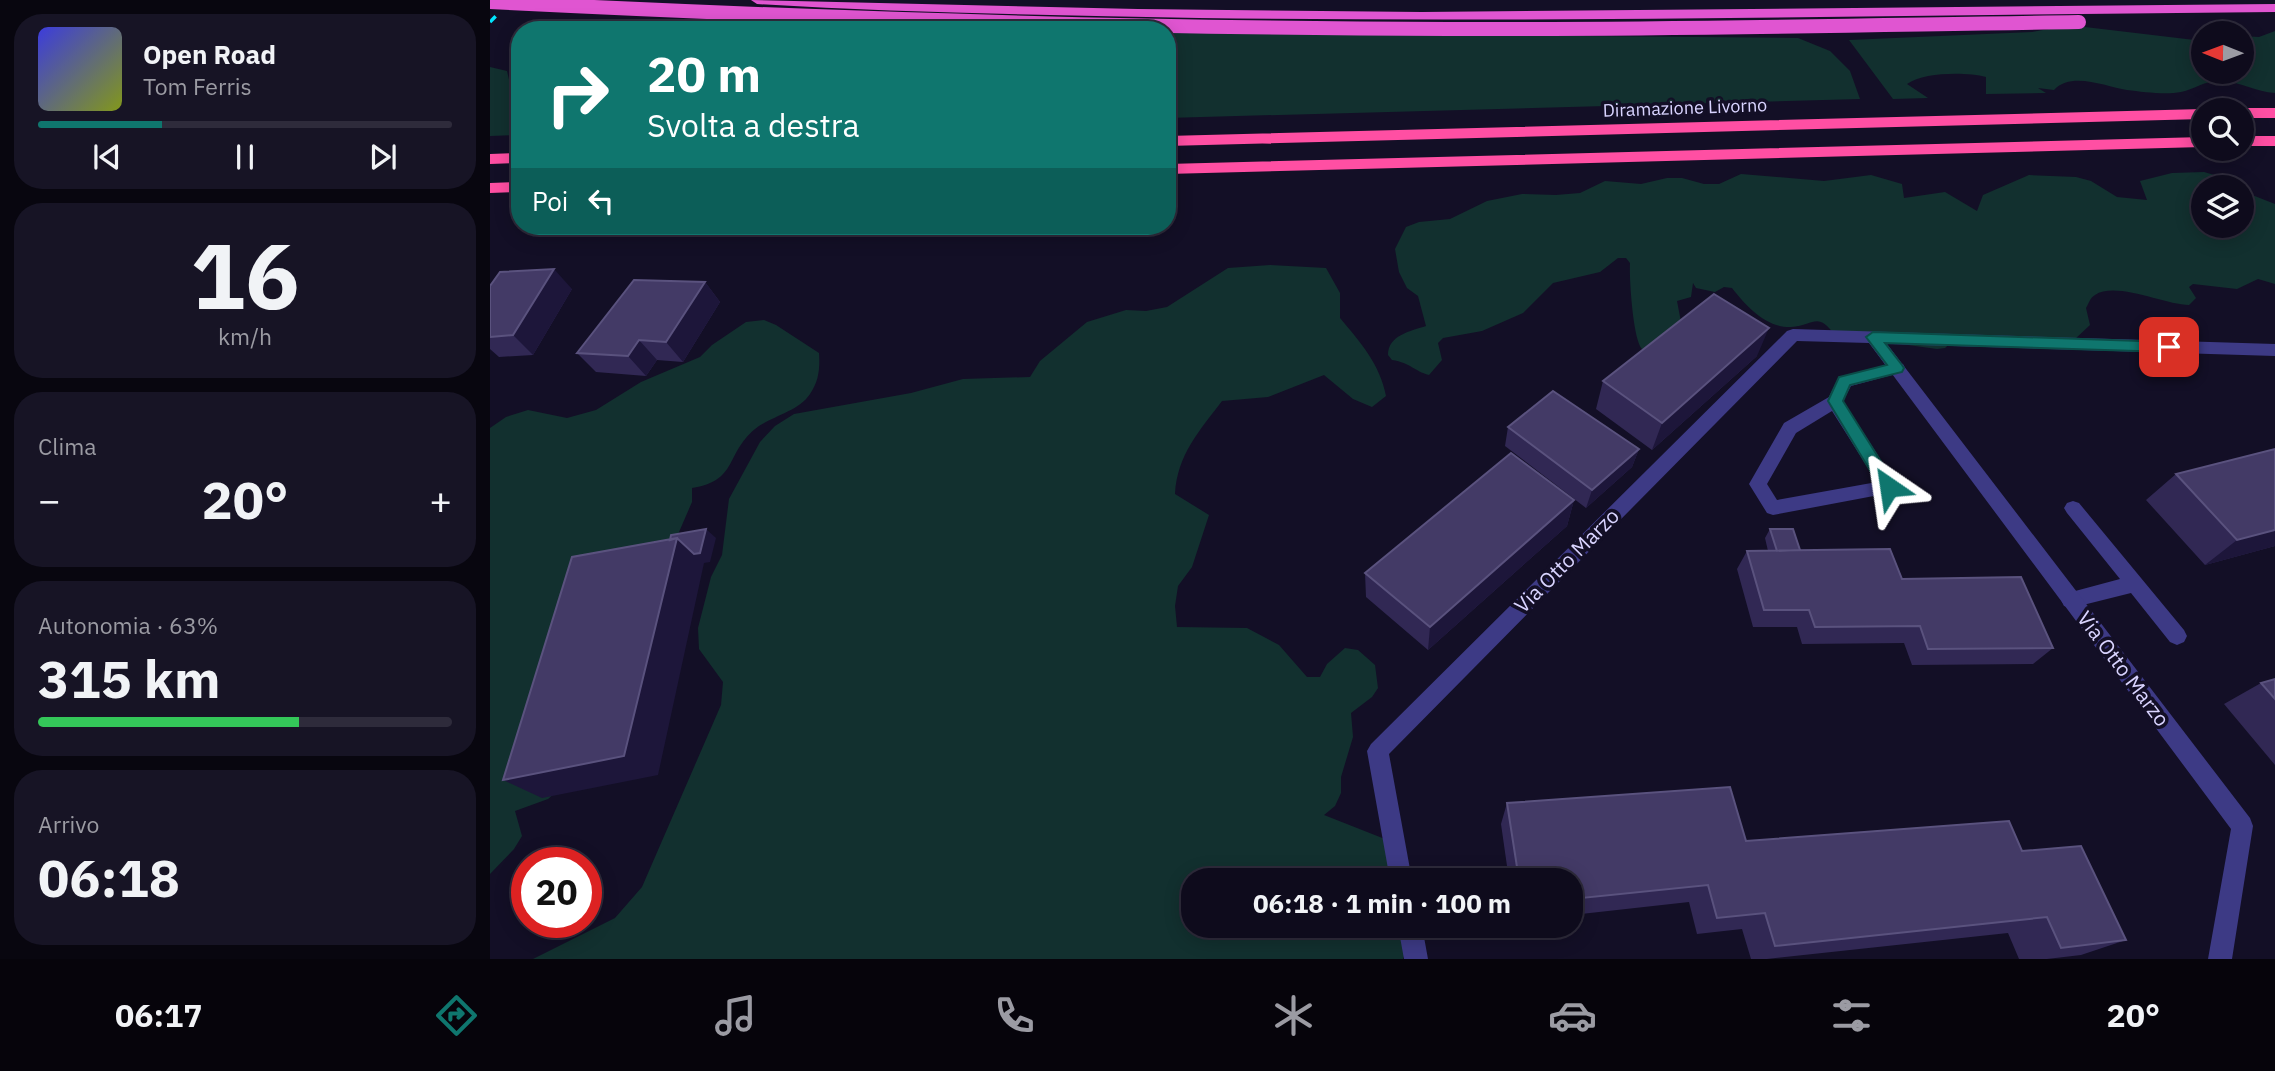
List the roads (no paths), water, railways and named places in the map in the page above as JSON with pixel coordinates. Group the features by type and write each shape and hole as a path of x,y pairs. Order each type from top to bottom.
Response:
{"highway":[{"path":"757,0 1289,16 2275,19"},
{"path":"490,2 993,21"},
{"path":"1176,25 1586,29 2077,17 2275,8"},
{"path":"2254,113 2275,113"},
{"name":"Diramazione Livorno","path":"1176,141 2191,114"},
{"path":"2254,141 2275,141"},
{"path":"1176,169 2191,142"},
{"path":"490,159 511,158"},
{"path":"490,188 511,187"}],"street":[{"name":"Via Otto Marzo","path":"1400,868 1378,751 1793,335 2275,350"},
{"name":"Via Otto Marzo","path":"1873,337 2242,826 2220,959"},
{"path":"1835,401 1889,487 1773,508 1758,484 1790,428 1835,401 1844,381 1897,368"},
{"path":"2073,508 2177,636"},
{"path":"2071,600 2134,584"},
{"path":"1412,938 1416,959"}],"railway":[{"path":"490,22 498,14"}]}
